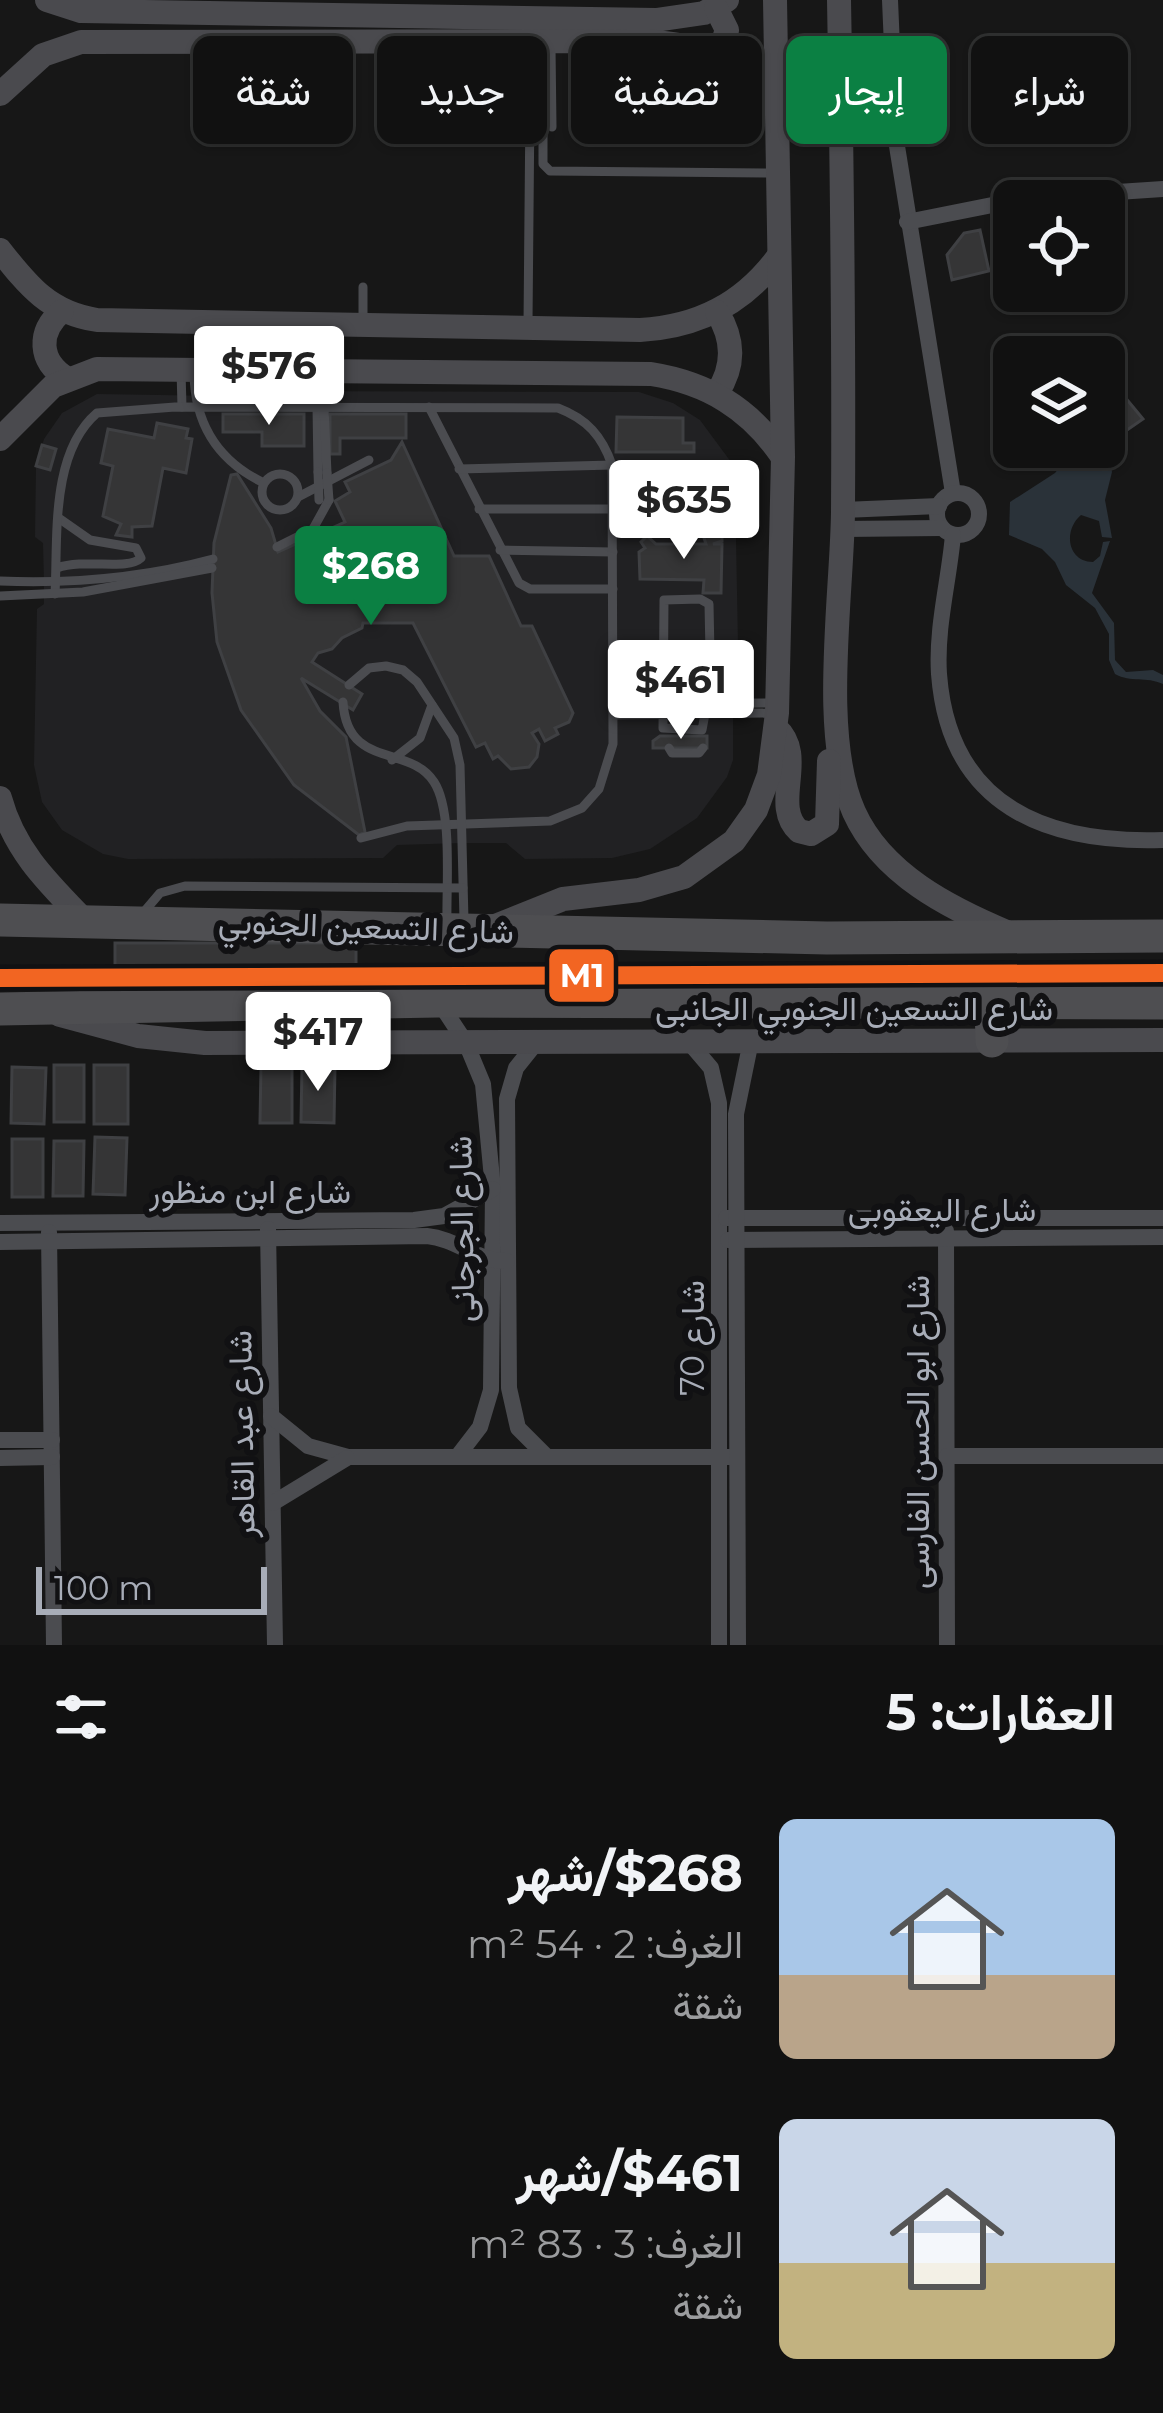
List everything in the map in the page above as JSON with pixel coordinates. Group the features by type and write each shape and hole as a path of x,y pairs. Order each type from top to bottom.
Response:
{"highway":[{"name":"شارع التسعين الجنوبي","path":"0,920 827,938 1163,935"},
{"path":"0,1009 438,1001 1163,1003"},
{"path":"991,1004 992,1041"}],"street":[{"path":"466,928 535,907 662,885 704,866 734,841 756,810 770,775 777,715 783,457 775,0"},
{"path":"839,0 843,520 837,650 846,786 854,811 882,854 944,904 1017,936"},
{"path":"890,0 893,119 946,500 939,672 954,738 975,775 1004,805 1037,826 1092,839 1163,840"},
{"path":"0,94 32,63 68,44 546,34 691,17 722,4 725,36"},
{"path":"68,44 56,26 57,5 575,36"},
{"path":"762,91 776,109"},
{"path":"907,222 1027,198 1163,189"},
{"path":"0,250 39,297 62,311 119,321 528,328 660,329 717,312 751,289 778,257"},
{"path":"62,311 46,330 43,346 52,368 66,378"},
{"path":"717,312 728,332 731,354 717,393"},
{"path":"0,439 42,395 66,378 97,368 651,374 717,393 759,426 783,457"},
{"path":"972,497 980,514 971,531 843,520 972,497"},
{"path":"777,715 790,748 789,818 794,828 812,834 823,829 829,818 830,752 839,725"},
{"path":"0,802 30,864 84,920"},
{"name":"شارع الجرجانى","path":"438,1001 466,1042 487,1106 511,1410 518,1428 548,1457"},
{"name":"شارع التسعين الجنوبي الجانبى","path":"46,1010 106,1029 171,1041 1163,1040"},
{"name":"شارع 70","path":"688,1041 711,1068 717,1085 728,1218"},
{"name":"شارع 70","path":"738,1645 729,1457 728,1218 736,1114 751,1041"},
{"name":"شارع الجرجانى","path":"457,1457 477,1433 489,1405 507,1099 516,1068 536,1043"},
{"name":"شارع ابن منظور","path":"268,1231 430,1219 458,1210 493,1189"},
{"name":"شارع اليعقوبى","path":"728,1218 1163,1218"},
{"name":"شارع ابو الحسن الفارسى","path":"946,1219 947,1645"},
{"name":"شارع ابن منظور","path":"0,1223 49,1232 427,1236 449,1239 501,1262"},
{"name":"شارع عبد القاهر","path":"268,1231 275,1645"},
{"path":"49,1232 54,1645"},
{"name":"شارع ابن منظور","path":"0,1242 49,1232"},
{"name":"شارع اليعقوبى","path":"728,1240 1163,1237"},
{"path":"271,1416 308,1446 348,1457 729,1457"},
{"path":"0,1440 52,1449"},
{"path":"0,1458 52,1449"},
{"path":"946,1456 1163,1456"},
{"path":"273,1503 348,1457"},
{"name":"شارع 70","path":"718,1645 729,1457"}],"lane":[{"path":"546,34 552,127"},
{"path":"546,34 543,164 550,172 776,173"},
{"path":"528,328 530,144"},
{"path":"363,287 363,326"},
{"path":"182,406 187,368"},
{"path":"187,368 196,406 222,454 264,483"},
{"path":"55,589 66,463 92,416 112,410 182,406 558,408 595,430 612,465 613,552 614,710 609,767 599,789 582,808 550,821 400,827 361,838"},
{"path":"277,547 307,534 322,517 320,406"},
{"path":"429,407 510,574 530,589 613,589"},
{"path":"298,497 297,484 288,476 275,474 264,483 263,500 272,509 291,508 298,497 369,460"},
{"path":"459,469 612,465"},
{"path":"479,509 612,509"},
{"path":"57,568 98,561 135,565 141,554 131,546 99,543 60,519"},
{"path":"98,561 99,543"},
{"path":"500,550 613,552"},
{"path":"0,596 213,563"},
{"path":"0,581 55,589"},
{"path":"704,600 710,607 710,678 699,753 672,753 662,728 662,604 704,600"},
{"path":"349,685 369,668 395,667 417,682 459,754 466,928"},
{"path":"662,679 710,678"},
{"path":"343,701 346,722 356,739 432,779 445,824 446,888 466,928"},
{"path":"392,760 420,738 432,705"},
{"path":"614,710 708,709 777,715"},
{"path":"669,738 703,738"},
{"path":"140,920 153,898 185,886 463,888"}],"shaded area":[{"path":"225,391 639,392 673,403 700,420 731,462 735,486 739,697 733,698 733,760 727,777 697,818 650,849 612,858 525,859 506,843 462,843 397,845 383,858 128,859 103,854 62,830 42,802 34,765 37,609 44,604 43,543 35,537 36,466 44,439 62,413 97,394 221,396"},
{"path":"1059,468 1111,468 1105,500 1112,538 1102,537 1099,521 1081,515 1070,544 1078,557 1093,562 1103,542 1110,541 1092,593 1114,623 1115,660 1126,672 1153,670 1163,675 1163,684 1115,674 1109,660 1109,634 1095,608 1066,585 1055,562 1042,549 1009,535 1010,502"}],"building":[{"path":"980,230 989,271 952,280 947,255 964,233"},
{"path":"1125,397 1143,419 1125,431"},
{"path":"223,414 304,414 304,446 262,446 262,432 223,432"},
{"path":"330,414 406,414 406,438 340,438 340,454 330,454"},
{"path":"617,417 683,418 683,443 694,443 694,452 616,452"},
{"path":"157,423 188,429 186,438 192,439 186,473 163,468 152,526 132,527 132,537 116,535 121,524 103,516 113,466 101,463 108,429 154,438"},
{"path":"402,442 454,556 489,556 521,626 532,626 573,713 569,722 555,728 558,734 545,741 539,729 532,733 539,744 537,757 529,767 511,769 498,756 493,759 485,743 476,747 413,623 363,623 312,662 362,694 353,710 301,678 320,711 346,737 365,832 359,835 294,785 241,710 217,642 214,543 231,475 237,474 271,528 278,552 345,522 335,501 350,492 345,482 391,460"},
{"path":"42,445 56,449 50,470 36,466"},
{"path":"680,468 690,478 670,497 660,487"},
{"path":"700,482 719,503 681,532 665,514 679,502 674,497"},
{"path":"702,532 722,533 722,541 713,544 722,544 721,593 703,593 704,580 640,579 639,552 647,536 656,544 706,544"},
{"path":"660,736 707,736 707,748 653,748"},
{"path":"115,943 356,943 356,995 115,994"},
{"path":"54,1065 84,1065 84,1122 54,1122"},
{"path":"94,1065 128,1065 128,1124 94,1124"},
{"path":"261,1066 292,1066 292,1123 260,1123"},
{"path":"302,1066 335,1066 334,1123 301,1122"},
{"path":"12,1067 46,1068 44,1124 11,1123"},
{"path":"95,1137 127,1138 125,1195 93,1194"},
{"path":"12,1139 43,1139 43,1197 12,1197"},
{"path":"54,1141 84,1141 83,1196 53,1196"}],"transit line":[{"name":"M1","path":"0,978 1163,973"}]}
